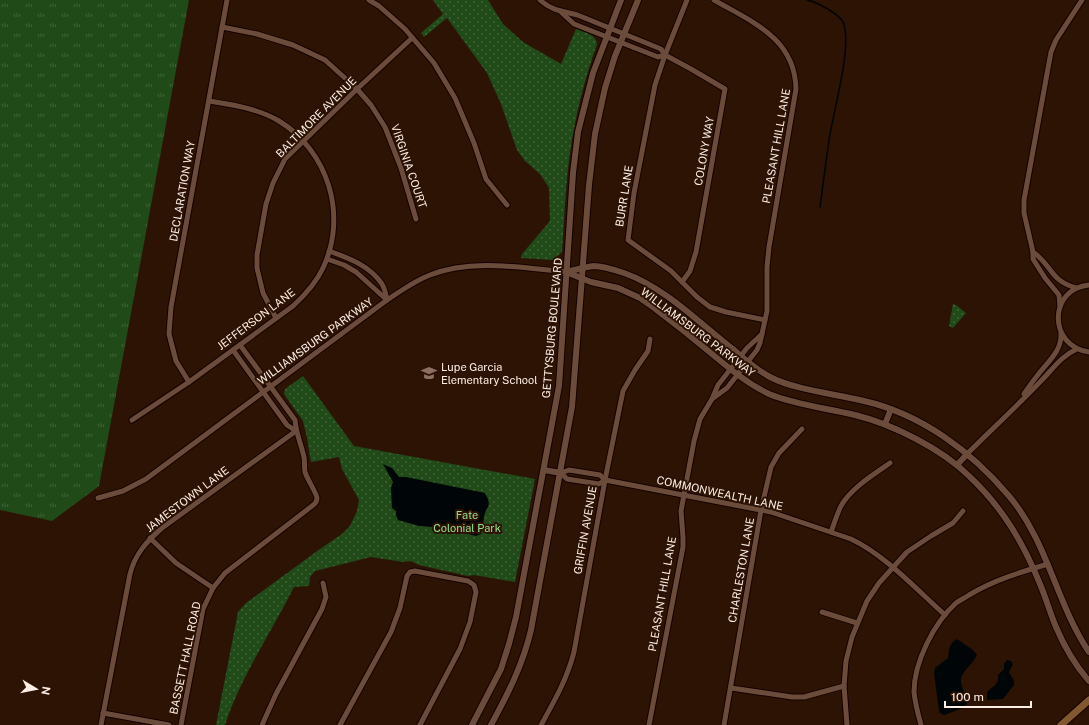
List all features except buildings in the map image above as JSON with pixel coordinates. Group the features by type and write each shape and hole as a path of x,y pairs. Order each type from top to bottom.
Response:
{"main road":[{"path":"1060,725 1089,700"}],"street":[{"name":"DECLARATION WAY","path":"189,382 176,361 169,334 171,307 227,0"},
{"path":"369,0 379,6 405,29 434,63 455,98 474,143 486,179 507,205"},
{"name":"COLONY WAY","path":"540,0 560,12 574,24 658,57 665,55"},
{"name":"GETTYSBURG BOULEVARD","path":"472,725 497,677 512,635 559,386 573,174 578,132 590,84 606,36 621,0"},
{"path":"491,725 513,684 528,640 561,473 572,407 582,269 594,140 605,88 638,0"},
{"name":"BURR LANE","path":"687,0 665,55 655,85 632,204 628,240 663,265 697,297 710,307 726,312 766,320"},
{"name":"PLEASANT HILL LANE","path":"712,399 727,388 757,350 760,343 766,320 768,304 766,278 768,247 796,97 796,75 789,56 778,40 766,31 714,0"},
{"path":"1018,403 1036,376 1056,353 1061,343 1061,333 1058,322 1060,307 1059,295 1033,259 1033,252 1024,213 1024,200 1048,62 1056,40 1082,0"},
{"name":"COLONY WAY","path":"560,12 578,15 661,49 665,55 725,89 696,252 690,271 682,282"},
{"name":"VIRGINIA COURT","path":"222,27 258,34 293,45 325,60 357,88 371,105 385,127 401,168 416,219"},
{"name":"BALTIMORE AVENUE","path":"276,318 263,293 257,268 257,255 266,204 273,183 285,160 357,88 412,38"},
{"name":"JEFFERSON LANE","path":"132,420 189,382 293,306 307,292 319,276 329,251 334,227 334,209 331,194 327,179 320,165 303,142 284,125 264,114 248,108 208,101"},
{"path":"329,251 349,258 370,271 383,286 387,300"},
{"path":"1033,252 1042,258 1057,279 1067,286 1076,288 1089,285"},
{"path":"327,259 344,265 356,272 387,300"},
{"name":"WILLIAMSBURG PARKWAY","path":"98,498 123,491 146,479 387,300 420,279 440,271 460,267 484,265 566,272 594,266 611,269 634,277 653,287 764,374 778,381 866,401 891,409 924,425 968,453 1010,496 1027,521 1042,548 1079,637 1089,652"},
{"name":"WILLIAMSBURG PARKWAY","path":"566,272 592,282 618,288 640,298 660,312 752,385 780,398 860,416 885,424 916,439 957,465 985,493 1005,517 1024,549 1033,568 1056,627 1079,668 1089,681"},
{"path":"1060,307 1068,295 1076,288"},
{"path":"1061,333 1068,342 1078,349 1089,352"},
{"name":"PLEASANT HILL LANE","path":"649,725 683,547 681,511 683,495 700,419 712,399 718,384 741,356 762,334"},
{"name":"GRIFFIN AVENUE","path":"542,725 563,686 571,664 604,480 623,391 648,351 650,339"},
{"path":"240,345 295,420 296,432"},
{"path":"957,465 1063,357 1069,352 1078,349"},
{"path":"233,350 287,425 296,432"},
{"path":"885,424 891,409"},
{"name":"CHARLESTON LANE","path":"724,725 761,510 771,467 779,453 802,429"},
{"name":"BASSETT HALL ROAD","path":"181,725 203,609 213,588 225,572 312,506 316,501 316,495 305,472 304,456 296,432"},
{"name":"JAMESTOWN LANE","path":"101,725 132,563 137,554 150,538 162,528 296,432"},
{"path":"831,532 841,505 848,496 865,481 890,463"},
{"path":"544,470 561,473"},
{"name":"COMMONWEALTH LANE","path":"604,480 599,484 567,479 561,473 569,470 600,475 604,480 761,510 831,532 863,545 879,555 945,615"},
{"path":"847,725 844,686 846,661 852,637 867,601 879,583 907,552 953,523 963,511"},
{"path":"150,538 176,563 213,588"},
{"path":"920,725 914,692 916,674 924,651 933,632 945,615 957,603 993,582 1048,564"},
{"path":"340,725 397,619 407,576 410,572 416,571 468,581 474,585 476,592 470,622 460,649 420,725"},
{"path":"262,725 276,694 322,609 326,597 323,583"},
{"path":"822,612 857,623"},
{"path":"731,688 777,696 804,697 844,686"},
{"path":"103,713 169,725"}],"green space":[{"path":"0,0 189,0 99,486 52,521 0,510"},
{"path":"433,0 488,0 503,24 523,42 561,64 576,29 589,34 596,41 597,44 587,74 572,140 566,188 562,252 553,260 521,258 522,254 550,221 549,188 540,174 525,161 517,150 501,104 487,73 447,18 424,37 421,33 443,14"},
{"path":"953,304 966,313 953,328 949,326"},
{"name":"Fate Colonial Park","path":"303,376 354,446 535,479 515,582 474,575 468,576 419,565 411,561 403,562 371,557 315,571 310,577 309,586 294,587 239,689 225,725 216,725 238,612 246,603 342,534 350,526 357,511 359,500 342,469 339,457 311,462 303,421 284,394 285,389"}],"shaded area":[{"path":"383,464 392,468 399,477 406,477 485,493 489,504 485,513 481,534 476,536 464,533 449,534 439,532 433,527 419,526 398,520 396,511 392,508 391,488 393,482"},
{"path":"957,639 973,650 977,655 963,673 961,679 967,704 960,709 944,715 939,711 934,673 935,668 948,658 951,645"},
{"path":"1007,660 1011,661 1013,664 1009,673 1014,680 1014,685 1003,699 987,700 987,692 997,683 998,675 1004,669 1004,664"}],"waterway":[{"path":"807,0 822,6 841,19 843,22 846,46 829,140 820,207"}],"place":[{"name":"Lupe Garcia Elementary School","path":"429,373"}]}
